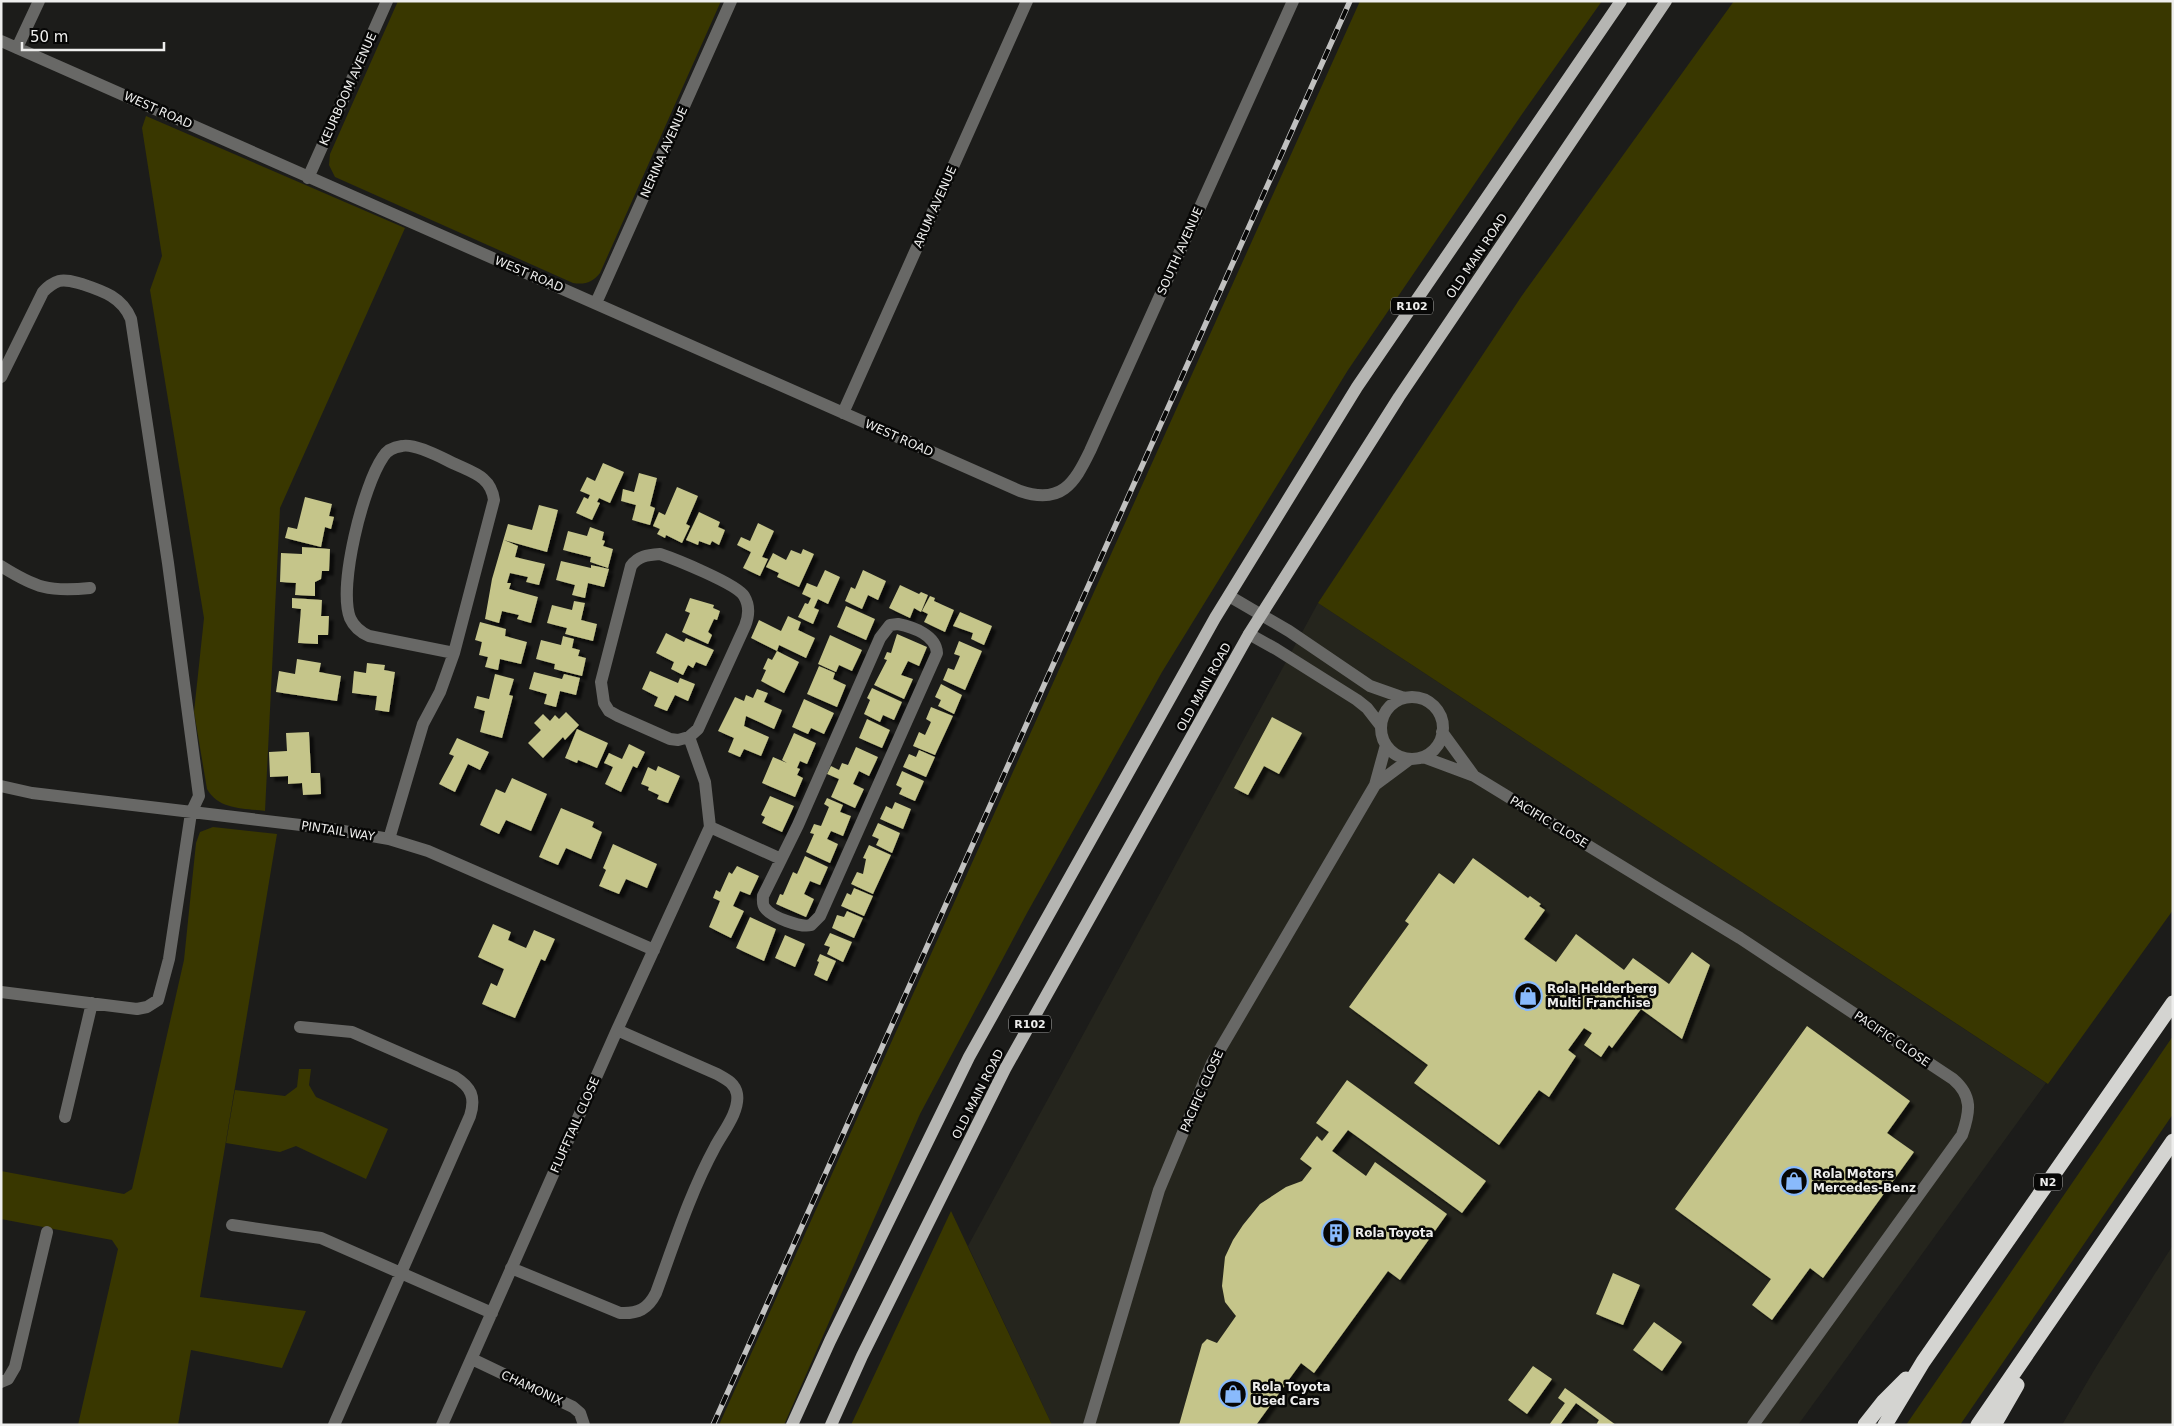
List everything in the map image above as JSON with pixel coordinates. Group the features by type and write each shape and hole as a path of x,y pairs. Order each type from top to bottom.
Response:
{"highway":[{"name":"N2","path":"1885,1425 1923,1362 2173,1003"},
{"path":"1978,1425 2173,1141"},
{"path":"1994,1425 2063,1303"},
{"path":"1864,1425 1884,1401 1923,1362"}],"main road":[{"name":"OLD MAIN ROAD","path":"792,1425 830,1341 969,1057 1229,596 1357,387 1621,1"},
{"name":"OLD MAIN ROAD","path":"831,1425 862,1356 1005,1069 1249,634 1399,397 1666,1"}],"street":[{"path":"17,48 38,1"},
{"name":"KEURBOOM AVENUE","path":"308,178 387,1"},
{"name":"NERINA AVENUE","path":"596,303 731,1"},
{"name":"ARUM AVENUE","path":"843,414 1027,1"},
{"name":"SOUTH AVENUE","path":"1058,493 1077,478 1090,451 1293,1"},
{"name":"WEST ROAD","path":"1,41 1020,491 1034,496 1058,493"},
{"path":"1,377 43,292 51,284 60,280 70,281 102,291 113,297 129,313 133,328 168,563 199,796 191,813 171,950 158,1000 147,1007 137,1009 1,992"},
{"path":"389,839 420,733 440,692 454,653 492,511 493,492 487,481 481,476 410,445 404,445 391,449 383,457 368,485 354,537 348,586 350,616 357,629 369,636 454,653"},
{"path":"660,554 672,558 738,589 747,602 749,612 745,626 698,729 689,737 678,740 670,738 618,716 604,703 601,692 604,667 628,573 636,560 643,556 660,554"},
{"path":"1,566 20,578 49,589 90,588"},
{"path":"1229,596 1289,631 1370,686 1404,698"},
{"path":"898,624 926,635 937,647 934,659 820,916 811,925 799,926 770,913 765,908 763,896 781,859 798,825 882,633 890,626 898,624"},
{"path":"1249,634 1358,700 1381,726"},
{"path":"1410,759 1397,755 1386,745 1382,736 1381,726 1384,715 1390,706 1404,698 1415,697 1430,703 1440,716 1442,732 1474,776"},
{"path":"1375,785 1410,759 1424,756 1436,746 1442,732"},
{"path":"689,737 705,782 710,827 781,859"},
{"path":"1375,785 1386,745"},
{"path":"1424,756 1474,776"},
{"name":"PACIFIC CLOSE","path":"1474,776 1740,938 1953,1079 1961,1086 1966,1096 1968,1114 1962,1135 1753,1425"},
{"name":"PACIFIC CLOSE","path":"1089,1425 1159,1190 1212,1063 1375,785"},
{"name":"PINTAIL WAY","path":"1,786 32,793 326,828 389,839 428,851 654,950"},
{"name":"FLUFFTAIL CLOSE","path":"442,1425 617,1030 710,827"},
{"path":"65,1117 92,1004"},
{"path":"300,1027 342,1030 363,1036 455,1077 468,1086 472,1093 473,1107 470,1116 334,1425"},
{"path":"511,1268 620,1313 630,1313 645,1309 651,1303 656,1293 704,1168 733,1115 738,1095 735,1086 729,1080 617,1030"},
{"path":"232,1225 320,1238 492,1313"},
{"path":"1,1382 8,1379 15,1367 46,1232"},
{"name":"CHAMONIX","path":"472,1359 573,1407 583,1418 584,1425"}],"shaded area":[{"path":"398,1 721,1 600,273 595,279 581,284 573,283 335,177 329,165 330,154"},
{"path":"1360,1 1602,1 1520,117 1348,370 1162,672 1027,913 920,1114 784,1425 719,1425"},
{"path":"1734,1 2173,1 2173,910 2048,1084 1318,603 1521,297"},
{"path":"146,116 405,228 280,508 265,811 232,807 218,801 207,789 194,712 204,618 150,290 162,256 142,128"},
{"path":"1318,603 2046,1083 1798,1425 1052,1425 968,1246"},
{"path":"213,827 277,834 200,1297 306,1311 282,1368 191,1350 178,1425 78,1425 118,1249 112,1240 1,1219 1,1171 124,1194 132,1189 184,960 196,843 200,832"},
{"path":"2173,1036 2173,1114 1960,1425 1906,1425"},
{"path":"299,1069 311,1069 309,1085 316,1097 388,1129 366,1179 296,1146 280,1152 226,1143 235,1090 285,1096 297,1087"},
{"path":"951,1211 1052,1425 851,1425"},
{"path":"2173,1245 2173,1425 2062,1425 2096,1367"}],"building":[{"path":"603,463 624,472 610,503 599,498 597,502 600,503 592,520 576,513 584,497 588,499 590,495 580,491 587,477 595,481"},
{"path":"639,473 657,478 650,506 655,508 650,525 632,520 636,505 621,501 623,489 634,492"},
{"path":"677,487 698,496 686,524 690,526 682,543 666,535 665,538 657,534 660,529 653,526 659,512 665,515"},
{"path":"305,497 332,504 329,516 334,517 331,529 325,527 321,547 285,538 288,527 297,529"},
{"path":"539,505 558,510 547,552 504,540 518,546 515,557 545,564 539,585 526,582 528,577 510,573 507,583 511,583 509,589 538,597 531,623 517,619 519,615 502,611 499,623 485,619 492,579 508,524 532,530"},
{"path":"699,512 720,522 718,527 725,530 719,545 712,541 710,545 699,541 698,545 686,540"},
{"path":"758,523 774,531 762,557 768,559 760,576 743,568 751,552 737,545 741,537 750,541"},
{"path":"590,527 604,532 602,540 605,541 603,546 613,549 608,568 590,562 591,557 563,550 568,531 587,536"},
{"path":"302,547 330,549 329,571 322,571 321,579 315,582 315,596 295,595 296,583 280,582 281,553 302,554"},
{"path":"803,549 814,554 799,587 777,577 779,573 766,567 773,553 786,560 791,550 801,554"},
{"path":"561,561 591,568 591,565 609,569 604,587 588,583 585,598 572,595 575,585 556,580"},
{"path":"825,570 840,577 828,604 818,599 814,608 819,610 813,624 798,617 805,603 808,604 811,598 802,594 807,583 817,587"},
{"path":"863,570 886,581 878,600 868,595 862,609 845,601 851,587 855,589"},
{"path":"900,585 919,594 921,592 928,595 921,612 914,608 910,618 889,608"},
{"path":"930,596 935,598 934,601 954,610 945,632 924,622 928,614 922,611"},
{"path":"292,598 322,600 321,616 329,616 328,635 318,635 318,644 298,643 301,609 292,608"},
{"path":"690,598 714,605 713,608 720,611 717,620 714,619 708,632 712,635 708,644 682,632 690,613 685,611"},
{"path":"574,601 585,603 581,620 597,624 593,641 565,634 567,628 547,623 552,605 572,610"},
{"path":"846,606 875,619 866,640 837,627"},
{"path":"960,612 992,626 984,645 971,639 973,633 953,626"},
{"path":"788,616 801,622 798,630 815,638 806,658 779,645 777,651 751,638 759,620 781,631"},
{"path":"480,622 506,629 505,636 527,642 521,664 500,659 498,670 485,667 488,657 479,655 482,642 475,640"},
{"path":"666,633 684,642 686,638 714,650 706,666 696,662 693,668 688,665 683,675 671,669 674,662 656,653"},
{"path":"897,634 927,647 919,666 908,661 901,675 913,679 904,699 874,685 887,660 884,659 887,652 891,653"},
{"path":"830,635 862,650 852,671 839,665 836,672 818,664"},
{"path":"563,636 574,639 572,648 580,650 578,656 586,658 582,676 554,669 555,664 536,659 541,640 561,645"},
{"path":"959,641 982,651 965,690 943,680 948,668 954,670 960,656 954,654"},
{"path":"777,651 799,662 784,693 761,681 766,670 763,669 768,658 772,660"},
{"path":"297,659 321,663 319,672 341,676 337,701 276,692 279,671 295,674"},
{"path":"367,663 385,665 384,670 395,672 389,712 375,710 377,696 352,693 354,671 366,673"},
{"path":"819,666 835,673 833,679 846,685 837,707 807,694"},
{"path":"650,671 678,683 680,678 695,684 688,701 675,695 667,711 654,706 658,697 642,689"},
{"path":"534,672 562,679 564,674 580,678 576,695 560,691 556,707 544,704 547,694 529,689"},
{"path":"495,674 514,679 509,695 513,696 502,738 480,732 485,711 474,708 477,696 489,699"},
{"path":"941,684 962,695 954,714 938,706 941,700 935,697"},
{"path":"872,688 902,702 894,720 883,715 880,722 864,714 870,700 867,698"},
{"path":"757,689 768,693 764,702 782,710 774,729 746,716 744,726 769,737 761,756 744,749 740,757 728,752 734,738 718,731 735,697 744,701 746,695 753,698"},
{"path":"804,699 834,713 824,734 811,728 808,734 792,727"},
{"path":"931,707 953,716 935,755 913,746 919,732 925,735 931,722 926,719"},
{"path":"566,712 579,725 565,740 563,737 543,758 528,743 541,730 534,723 543,714 550,721 555,715 559,719"},
{"path":"1272,717 1302,733 1279,774 1264,766 1248,795 1234,788"},
{"path":"867,719 890,730 882,748 859,738"},
{"path":"577,729 608,743 597,768 578,760 577,763 565,758"},
{"path":"309,732 311,773 320,773 321,794 303,795 302,783 288,784 288,776 270,777 269,752 287,751 286,733"},
{"path":"794,733 816,743 807,764 800,761 797,768 800,769 797,775 803,778 795,797 762,783 773,757 787,763 782,760"},
{"path":"457,738 489,752 480,770 468,764 455,792 439,784 454,756 449,754"},
{"path":"629,744 645,752 637,768 633,766 621,792 605,784 613,767 604,763 609,753 622,759"},
{"path":"856,747 878,757 869,776 859,771 853,784 864,789 855,808 831,797 839,779 827,774 831,766 839,770 842,763 848,765"},
{"path":"919,750 935,757 926,777 903,767 909,754 916,757"},
{"path":"658,766 680,776 668,803 657,799 659,795 648,790 649,787 641,784 648,767 656,771"},
{"path":"902,771 924,781 915,801 899,794 902,788 896,785"},
{"path":"512,778 547,794 531,831 506,820 499,834 480,825 496,789 505,793"},
{"path":"770,796 794,806 782,832 762,823 765,817 761,815"},
{"path":"827,798 843,805 840,812 851,816 843,836 831,831 827,839 838,844 830,863 806,852 814,834 810,833 814,824 821,826 829,807 824,804"},
{"path":"895,802 911,809 903,829 880,819 886,806 892,809"},
{"path":"561,808 594,822 592,827 602,832 591,859 566,848 558,865 539,857"},
{"path":"878,823 900,833 892,853 876,845 879,839 872,836"},
{"path":"613,844 657,864 647,888 626,879 619,894 599,886 606,870 603,868"},
{"path":"869,845 891,855 873,894 851,884 857,872 863,874 866,859 863,858"},
{"path":"805,856 828,867 820,885 810,881 804,894 814,899 806,917 776,904 780,894 783,895 793,872 797,874"},
{"name":"Rola Helderberg Multi Franchise","path":"1473,858 1528,898 1530,896 1541,904 1539,906 1545,910 1524,939 1556,962 1576,934 1624,970 1633,958 1669,984 1692,952 1710,965 1682,1039 1641,1009 1612,1048 1609,1045 1601,1057 1584,1045 1592,1033 1584,1028 1568,1050 1576,1056 1549,1097 1539,1090 1499,1145 1414,1083 1428,1065 1349,1007 1409,924 1405,921 1439,873 1454,884"},
{"path":"737,866 759,876 750,895 740,891 733,906 744,911 731,938 709,927 720,901 713,898 716,890 720,892 729,872 732,874"},
{"path":"854,888 873,896 864,916 841,906 847,893 851,895"},
{"path":"847,911 863,918 854,938 832,928 837,915 844,917"},
{"path":"750,917 776,929 764,961 736,948"},
{"path":"493,924 511,932 508,940 526,948 534,930 555,939 545,961 541,959 515,1018 482,1004 491,983 497,986 504,969 478,957"},
{"path":"830,933 852,942 843,962 827,954 830,947 824,945"},
{"path":"785,935 805,944 795,967 775,958"},
{"path":"820,954 836,961 827,981 814,975"},
{"name":"Rola Motors Mercedes-Benz","path":"1807,1026 1910,1101 1887,1133 1914,1152 1823,1278 1810,1268 1772,1320 1752,1305 1771,1279 1675,1209"},
{"name":"Rola Toyota","path":"1347,1080 1486,1181 1462,1213 1348,1130 1332,1151 1366,1176 1375,1162 1447,1214 1400,1280 1388,1271 1314,1373 1301,1363 1256,1425 1179,1425 1202,1344 1207,1339 1217,1343 1236,1316 1225,1302 1222,1286 1225,1257 1233,1240 1260,1204 1286,1187 1302,1181 1312,1168 1300,1159 1317,1136 1322,1141 1329,1132 1316,1123"},
{"path":"1613,1273 1640,1285 1623,1325 1596,1314"},
{"path":"1654,1322 1682,1342 1662,1371 1633,1350"},
{"path":"1533,1366 1552,1379 1527,1414 1508,1400"},
{"path":"1565,1388 1616,1425 1596,1425 1599,1420 1576,1403 1560,1425 1549,1425 1565,1403 1558,1398"}],"railway":[{"path":"713,1425 1350,1"}],"place":[{"name":"Rola Helderberg Multi Franchise","path":"1528,996"},
{"name":"Rola Motors Mercedes-Benz","path":"1794,1181"},
{"name":"Rola Toyota","path":"1336,1233"},
{"name":"Rola Toyota Used Cars","path":"1233,1394"}]}
